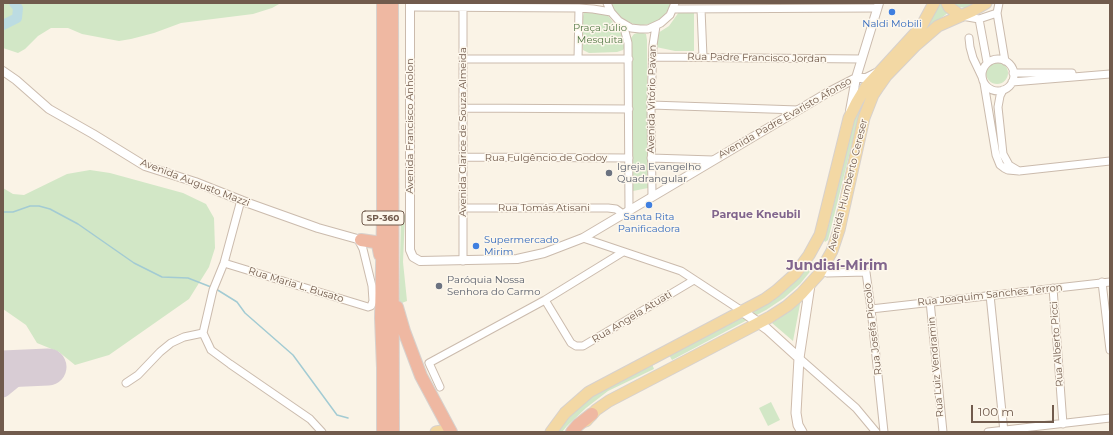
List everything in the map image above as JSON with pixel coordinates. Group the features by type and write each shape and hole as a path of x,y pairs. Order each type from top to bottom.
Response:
{"highway":[{"name":"SP-360","path":"383,3 383,215 381,318 384,409 383,432"},
{"name":"SP-360","path":"392,3 394,432"},
{"path":"359,239 371,236 377,230 383,215"},
{"path":"359,239 375,242 378,245 382,274"},
{"path":"393,291 404,331 421,376 452,432"},
{"path":"572,432 578,424 592,414"}],"main road":[{"name":"Avenida Humberto Cereser","path":"551,432 565,414 589,392 765,299 782,287 795,274 809,255 820,235 849,118 857,102 866,87 921,27 934,3"},
{"path":"946,3 961,16"},
{"name":"Avenida Humberto Cereser","path":"576,432 592,414 609,401 679,366 758,323 787,306 810,285 820,272 832,251 840,223 864,118 873,95 886,76 928,34 944,23 986,3"},
{"path":"820,235 824,247 832,251"},
{"path":"809,255 818,260 820,272"},
{"path":"802,432 798,424 796,413 799,358 810,285"},
{"path":"742,311 767,329 799,358"},
{"path":"679,366 668,368 665,367 662,360 667,353 680,344"},
{"path":"436,432 446,432"}],"street":[{"path":"608,3 611,12 623,24 631,28 640,29 656,26 666,19 674,6 701,9 878,6 856,78 849,118"},
{"path":"999,3 997,14 1005,61"},
{"path":"410,5 579,8 611,12"},
{"name":"Avenida Francisco Anholon","path":"410,5 410,250"},
{"name":"Avenida Clarice de Souza Almeida","path":"463,5 463,261"},
{"path":"578,59 579,8"},
{"path":"701,9 703,57"},
{"path":"961,16 979,19 997,14"},
{"path":"979,19 987,62 982,71 983,80 996,155 1000,164 1008,170 1019,171 1110,161"},
{"path":"623,24 628,43 629,158 626,212"},
{"name":"Avenida Vitório Pavan","path":"652,196 651,158 653,57 656,26"},
{"path":"969,38 970,47 983,80 992,90 1003,90 1008,87 1014,77 1010,66 1005,61 996,59 987,62"},
{"name":"Rua Padre Francisco Jordan","path":"653,57 861,60"},
{"path":"463,59 628,59"},
{"name":"Avenida Padre Evaristo Afonso","path":"410,250 413,257 420,261 517,259 544,253 583,238 827,93 856,78 871,76 882,70"},
{"path":"1013,73 1071,73 1110,70"},
{"name":"Avenida Augusto Mazzi","path":"3,71 16,80 49,109 145,166 195,182 318,228 359,239"},
{"path":"1012,82 1110,74"},
{"path":"1003,90 998,107 1003,154 1009,165 1019,171"},
{"path":"652,106 798,110"},
{"path":"464,108 629,109"},
{"name":"Rua Fulgêncio de Godoy","path":"464,157 629,158"},
{"path":"651,158 713,160"},
{"path":"689,159 694,165 693,172"},
{"path":"241,200 224,263 214,288 203,333 211,350 310,419 322,432"},
{"name":"Rua Tomás Atisani","path":"463,208 608,208 626,212"},
{"path":"583,238 682,271 742,311"},
{"name":"Rua Maria L. Busato","path":"224,263 368,307 371,306 373,301 372,286 359,239"},
{"path":"440,387 429,363 545,300 623,252"},
{"name":"Rua Josefa Piccolo","path":"820,272 866,272 884,432"},
{"name":"Rua Angela Atuati","path":"545,300 571,343 579,347 594,340 694,280"},
{"path":"1102,282 1110,350"},
{"name":"Rua Joaquim Sanches Terron","path":"871,309 930,301 1110,282"},
{"name":"Rua Alberto Picci","path":"1053,288 1063,424"},
{"path":"990,295 1004,431"},
{"name":"Rua Luiz Vendramin","path":"930,301 943,432"},
{"path":"126,383 138,375 171,343 184,337 203,333"},
{"path":"799,358 856,408 876,432"},
{"path":"988,432 1110,418"}],"green space":[{"path":"3,3 281,3 272,8 253,14 181,23 154,33 119,41 82,34 68,28 51,28 38,36 25,49 18,53 3,48"},
{"name":"Praça Júlio Mesquita","path":"610,3 672,3 661,19 649,24 636,25 624,20 615,12"},
{"path":"937,3 942,3 949,12 922,34"},
{"path":"952,3 978,3 965,8 959,7"},
{"name":"Praça Júlio Mesquita","path":"588,11 606,13 623,35 625,47 623,50 617,52 589,53 583,50 583,16 584,13"},
{"name":"Praça Júlio Mesquita","path":"679,12 694,12 694,51 675,51 656,47 658,33 669,26"},
{"path":"640,32 646,34 647,40 648,188 633,191 631,38 634,34"},
{"path":"997,62 1005,65 1008,73 1005,81 997,84 989,81 986,73 989,65"},
{"path":"864,95 828,240 825,242 823,239 855,114"},
{"path":"90,170 110,173 183,193 206,204 214,218 215,248 209,267 189,299 109,355 75,365 59,352 37,343 26,325 3,309 3,188 13,194 24,195 67,174"},
{"path":"405,215 403,262 407,301 399,304 401,216"},
{"path":"809,261 814,262 813,268 800,284 784,298 766,310 672,360 669,355 747,314"},
{"path":"801,299 793,341 772,323 788,312"},
{"path":"652,364 654,369 608,391 586,408 562,432 555,432 589,395"},
{"path":"771,402 780,420 768,426 759,408"}],"waterway":[{"path":"3,25 17,18 18,8 14,3"},
{"path":"3,212 13,212 30,206 39,206 50,209 78,224 134,263 162,277 188,278 211,287"},
{"path":"216,289 237,302 245,313 293,355 337,415 348,418"}],"taxiway":[{"path":"3,390 30,368"}],"runway":[{"path":"3,369 48,367"}],"place":[{"name":"Naldi Mobili","path":"892,12"},
{"name":"Igreja Evangelho Quadrangular","path":"609,173"},
{"name":"Santa Rita Panificadora","path":"649,205"},
{"name":"Supermercado Mirim","path":"476,246"},
{"name":"Paróquia Nossa Senhora do Carmo","path":"439,286"}],"district":[{"name":"Parque Kneubil","path":"756,215"},
{"name":"Jundiaí-Mirim","path":"837,266"}]}
